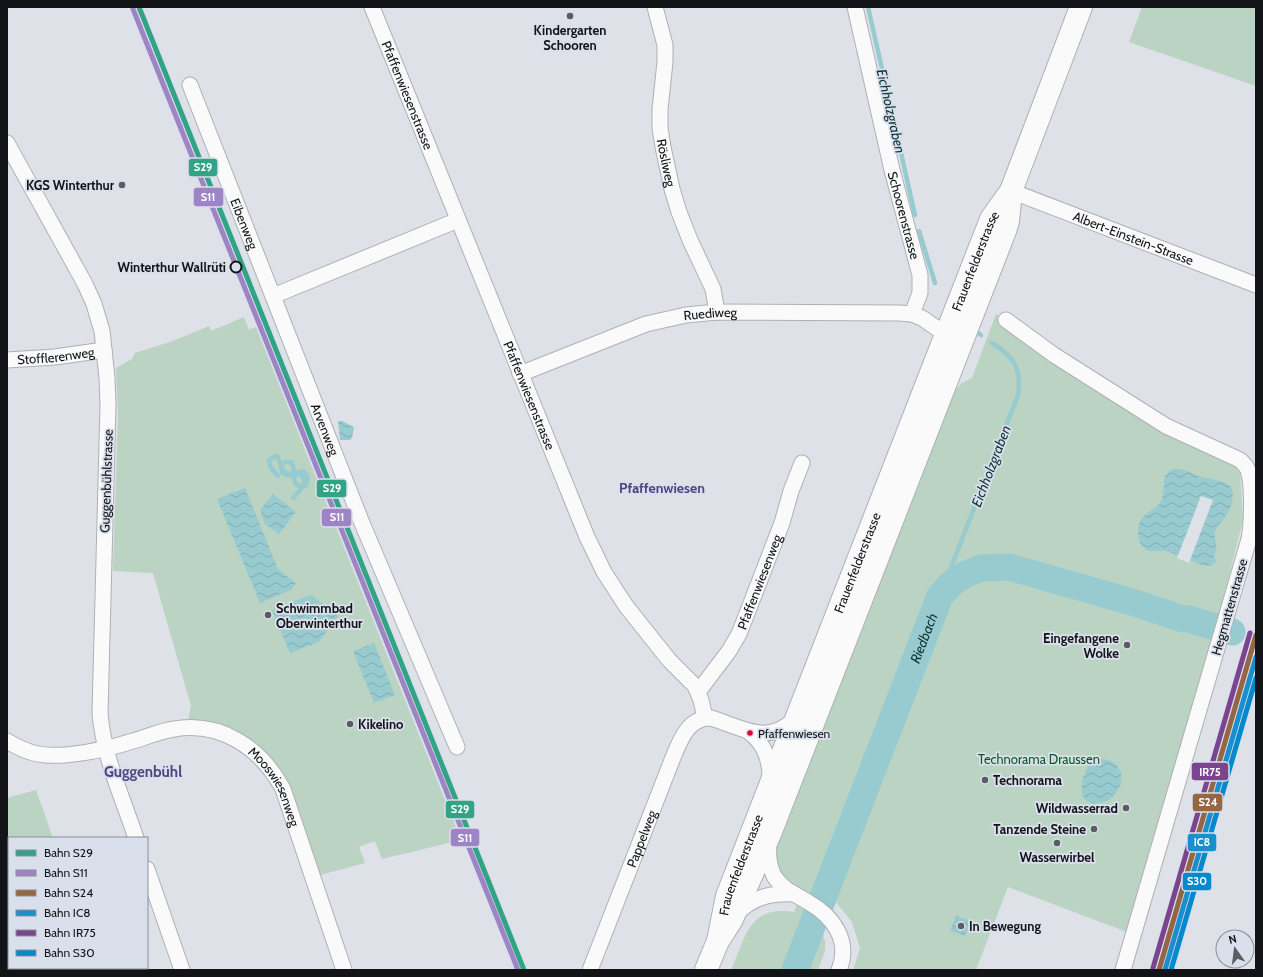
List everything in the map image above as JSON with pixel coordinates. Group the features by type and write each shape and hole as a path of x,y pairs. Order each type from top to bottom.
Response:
{"main road":[{"name":"Frauenfelderstrasse","path":"718,941 727,896 795,719 991,219 1011,191 1081,7"},
{"name":"Frauenfelderstrasse","path":"706,970 718,941 731,921 770,834 1005,231 1008,221 1011,191"}],"street":[{"name":"Pfaffenwiesenstrasse","path":"372,7 580,523 604,572 636,619 672,663 693,684 701,700 705,718"},
{"name":"Rösliweg","path":"655,7 665,45 665,62 660,109 660,128 663,147 672,189 679,212 690,240 713,289 717,312"},
{"name":"Schoorenstrasse","path":"855,7 892,170 920,275 920,293 912,314"},
{"name":"Eibenweg","path":"190,85 272,296"},
{"name":"Guggenbühlstrasse","path":"7,143 90,294 100,319 108,405 100,713 101,726 106,748 136,837"},
{"name":"Albert-Einstein-Strasse","path":"1011,191 1256,285"},
{"path":"272,296 458,220"},
{"name":"Arvenweg","path":"272,296 362,523 457,747"},
{"name":"Ruediweg","path":"520,374 646,324 686,314 717,312 912,314"},
{"path":"912,314 922,318 945,334"},
{"name":"Hegmattenstrasse","path":"1006,320 1054,355 1166,426 1230,454 1244,463 1248,470 1252,514 1251,528 1123,970"},
{"name":"Stofflerenweg","path":"7,360 55,357 104,350"},
{"name":"Pfaffenwiesenweg","path":"698,692 740,634 782,523 791,491 802,463"},
{"path":"705,718 713,719 750,733 761,734 788,725 795,719"},
{"name":"Pappelweg","path":"590,970 678,744 691,725 697,720 705,718"},
{"name":"Mooswiesenweg","path":"7,741 26,751 44,755 60,755 106,748 132,742 174,729 200,728 230,736 246,746 261,758 273,772 286,797 344,970"},
{"path":"750,733 758,740 766,755 770,769 770,785"},
{"path":"770,834 769,855 773,874 781,884 818,909 829,919 838,932 843,944 843,956 839,970"},
{"path":"148,872 182,970"},
{"path":"731,921 744,908 759,898 778,894 794,894"}],"green space":[{"path":"1142,7 1256,7 1256,86 1129,42"},
{"name":"Technorama Draussen","path":"996,314 1233,464 1240,473 1243,520 1221,608 1127,932 1008,887 976,970 853,970 860,948 852,922 836,902 823,934 825,951 818,970 731,970 746,935 758,918 767,913 779,911 794,912 800,897 770,863 954,391 962,383 972,378"},
{"name":"Schwimmbad Oberwinterthur","path":"244,317 249,330 256,327 461,840 382,859 375,841 359,847 365,863 320,875 279,769 270,757 255,744 188,721 191,706 153,573 113,571 118,415 116,368 132,359 135,353 173,341 209,326 211,331"},
{"path":"36,790 53,837 8,837 8,969 97,970 7,970 7,798"}],"water":[{"path":"338,421 342,421 354,427 352,438 350,440 340,440"},
{"path":"1176,469 1223,482 1231,488 1233,495 1230,507 1226,516 1217,527 1215,533 1216,552 1214,556 1216,561 1212,565 1202,565 1165,551 1147,550 1143,547 1139,539 1138,530 1143,517 1159,504 1163,495 1165,476 1171,470"},
{"path":"245,488 278,569 296,583 291,590 260,603 217,499"},
{"path":"273,494 296,512 279,534 265,524 260,510"},
{"path":"311,595 338,616 319,642 290,653 272,610"},
{"path":"374,643 395,695 374,703 353,651"},
{"path":"1098,759 1113,762 1121,773 1121,780 1119,788 1109,800 1094,804 1084,798 1082,793 1082,783 1087,768 1091,763"},
{"path":"956,916 971,921 965,936 950,931"}],"pier":[{"path":"1201,496 1213,500 1189,563 1177,558"}],"waterway":[{"name":"Eichholzgraben","path":"868,7 915,215"},
{"name":"Eichholzgraben","path":"919,231 935,283"},
{"name":"Eichholzgraben","path":"977,332 981,335"},
{"name":"Eichholzgraben","path":"940,596 1018,395 1019,377 1015,364 1006,353 992,343"},
{"path":"278,476 272,469 269,462 269,460 275,456 278,457 280,464 281,466 282,468 285,472 290,474 293,473 295,473 301,471 305,473 307,476 306,484 305,486 300,486 295,482 294,478 294,475 294,470 291,462 285,462 281,466 282,473 288,475 293,475 295,475 299,474 304,480 304,483 303,486 301,489 293,498"},
{"name":"Riedbach","path":"795,970 940,596 952,583 966,574 981,568 1009,567 1132,602 1183,619 1189,619 1232,632"}],"rail line":[{"name":"S29","path":"139,7 524,970"},
{"name":"S11","path":"133,9 518,970"},
{"name":"IR75","path":"1153,968 1250,633"},
{"name":"S24","path":"1159,970 1256,635"},
{"name":"IC8","path":"1165,970 1256,657"},
{"name":"S30","path":"1171,970 1256,678"}],"place":[{"name":"Kindergarten Schooren","path":"570,16"},
{"name":"KGS Winterthur","path":"122,185"},
{"name":"Winterthur Wallrüti","path":"236,267"},
{"name":"Schwimmbad Oberwinterthur","path":"268,615"},
{"name":"Eingefangene Wolke","path":"1127,645"},
{"name":"Kikelino","path":"350,724"},
{"name":"Pfaffenwiesen","path":"750,733"},
{"name":"Technorama","path":"985,780"},
{"name":"Wildwasserrad","path":"1126,808"},
{"name":"Tanzende Steine","path":"1094,829"},
{"name":"Wasserwirbel","path":"1057,843"},
{"name":"In Bewegung","path":"961,926"}],"district":[{"name":"Pfaffenwiesen","path":"662,488"},
{"name":"Guggenbühl","path":"143,772"}]}
